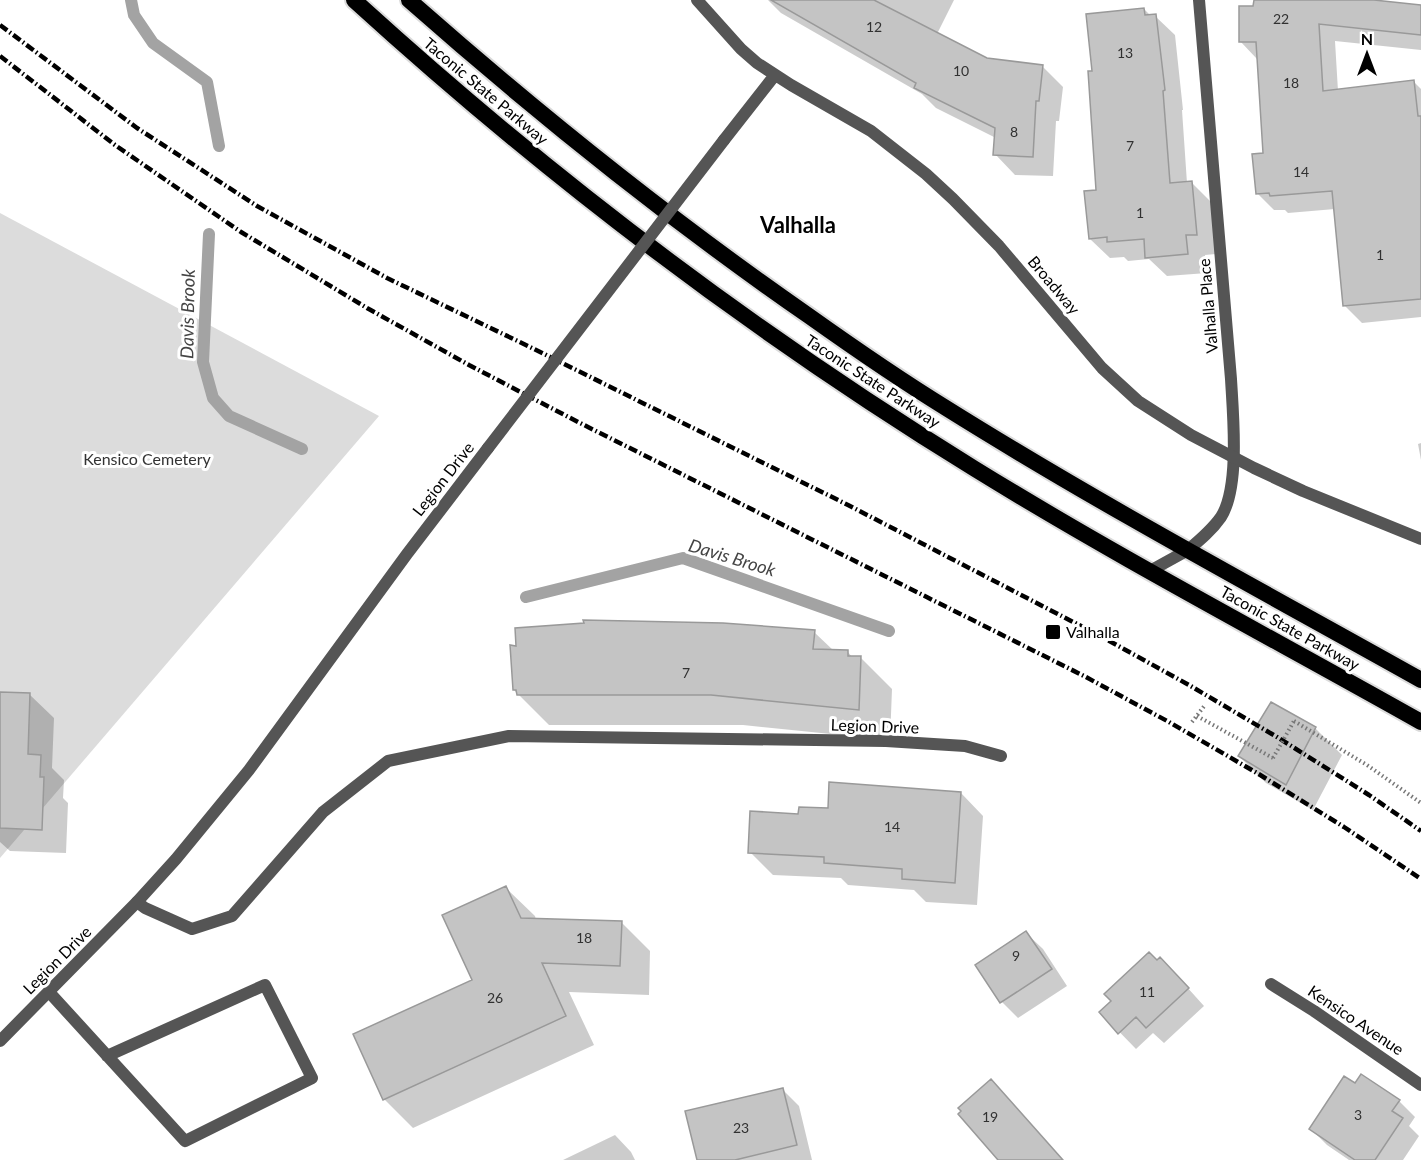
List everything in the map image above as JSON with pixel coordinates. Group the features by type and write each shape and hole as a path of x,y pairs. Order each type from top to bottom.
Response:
{"highway":[{"name":"Taconic State Parkway","path":"354,0 437,74 546,165 635,235 811,362 917,432 1032,503 1421,722"},
{"name":"Taconic State Parkway","path":"409,0 589,153 689,230 885,369 1063,480 1421,680"}],"street":[{"name":"Broadway","path":"696,0 757,63 871,131 926,174 999,246 1119,384 1155,413 1233,457 1303,491 1421,539"},
{"name":"Valhalla Place","path":"1150,571 1188,550 1212,529 1222,515 1229,495 1233,457 1231,379 1199,0"},
{"name":"Legion Drive","path":"0,1041 137,902 176,859 249,770 407,554 775,75"},
{"name":"Legion Drive","path":"137,902 145,908 192,929 232,916 323,812 388,761 509,736 886,741 964,746 1001,756"},
{"name":"Kensico Avenue","path":"1271,984 1421,1085"},
{"path":"49,992 107,1056 185,1140 312,1078 265,985 107,1056"}],"path":[{"path":"1192,722 1205,705"},
{"path":"1197,716 1273,758 1294,721 1367,765 1421,803"}],"green space":[{"name":"Kensico Cemetery","path":"0,213 379,416 0,858"}],"building":[{"path":"771,0 874,0 987,58 1043,65 1039,101 1036,101 1033,157 993,155 995,128 914,88 916,83"},
{"path":"1254,0 1374,0 1421,5 1421,35 1319,24 1323,91 1414,80 1418,116 1421,116 1421,299 1343,306 1332,191 1270,196 1269,193 1256,194 1252,154 1263,153 1256,42 1239,42 1239,6 1253,6"},
{"path":"1144,8 1145,15 1156,14 1165,90 1163,91 1170,183 1192,181 1197,235 1186,235 1188,254 1145,258 1144,239 1107,242 1107,237 1089,239 1084,191 1096,190 1088,71 1092,71 1086,14"},
{"path":"583,620 723,623 815,630 813,649 848,650 848,656 861,656 859,710 711,695 517,695 516,690 513,690 510,645 516,646 515,628 584,623"},
{"path":"0,692 30,693 28,754 41,755 40,777 44,777 42,830 0,828"},
{"path":"1271,702 1316,727 1286,785 1238,756"},
{"path":"829,782 961,792 955,883 902,879 902,869 824,863 824,857 748,853 750,811 798,814 799,807 828,808"},
{"path":"506,886 521,918 622,921 620,966 542,963 566,1016 383,1100 353,1034 472,980 442,915"},
{"path":"1026,931 1052,969 1000,1003 975,965"},
{"path":"1149,952 1157,960 1160,957 1189,988 1146,1028 1136,1017 1118,1034 1099,1012 1111,1001 1104,994"},
{"path":"1361,1074 1400,1100 1392,1111 1403,1118 1375,1160 1355,1160 1309,1129 1344,1076 1355,1083"},
{"path":"991,1079 1063,1160 998,1160 958,1114 961,1111 958,1108"},
{"path":"783,1088 797,1145 735,1160 697,1160 685,1111"}],"waterway":[{"name":"Davis Brook","path":"131,0 134,15 153,43 207,82 219,146"},
{"name":"Davis Brook","path":"209,234 203,362 213,398 229,416 302,449"},
{"name":"Davis Brook","path":"526,597 683,558 889,631"}],"railway":[{"path":"0,25 137,128 257,206 387,278 848,505 1104,638 1277,737 1421,831"},
{"path":"0,56 115,145 241,232 367,308 578,422 1084,676 1169,722 1344,827 1421,879"}],"place":[{"name":"Valhalla","path":"1053,632"}],"district":[{"name":"Valhalla","path":"798,225"}]}
